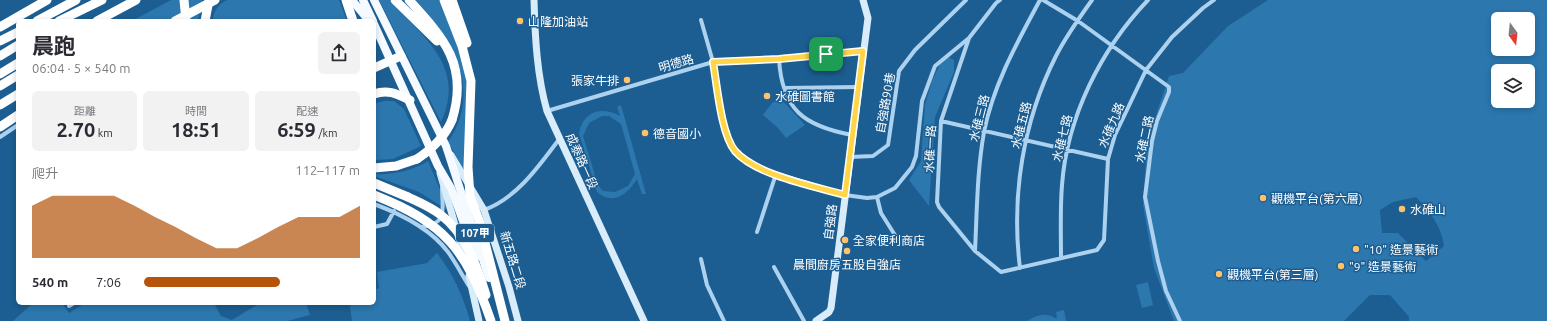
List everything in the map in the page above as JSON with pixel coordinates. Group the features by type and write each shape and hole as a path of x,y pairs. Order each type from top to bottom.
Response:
{"highway":[{"path":"0,27 47,0"},
{"path":"41,19 76,0"},
{"path":"63,19 102,0"},
{"path":"101,19 137,0"},
{"path":"108,19 137,0"},
{"path":"184,0 186,19"},
{"path":"205,19 210,0"},
{"path":"179,19 215,0"},
{"path":"346,0 352,19"},
{"path":"395,0 435,37 443,50 458,90"},
{"path":"376,168 396,166 417,159 430,151 448,130 458,99 456,68 445,44 433,27 409,0"},
{"path":"444,0 462,46 471,81 468,167 470,196 480,223"},
{"path":"452,0 463,27 475,78 471,174 473,195 505,321"},
{"path":"0,41 16,33"},
{"path":"0,56 16,46"},
{"path":"376,67 401,56"},
{"path":"3,72 16,64"},
{"path":"2,85 16,76"},
{"path":"376,93 383,91 395,92 410,100"},
{"path":"0,105 16,95"},
{"path":"0,127 16,119"},
{"path":"376,184 425,205 441,215 454,228 474,259 489,305 492,321"},
{"path":"376,197 401,206 419,216 450,240 467,264 492,321"}],"main road":[{"path":"352,0 368,19"},
{"name":"107甲","path":"363,0 371,19"},
{"name":"新五路二段","path":"374,0 446,146 484,210 509,287 518,321"},
{"name":"成泰路一段","path":"534,0 534,23 542,92 547,111 644,321"},
{"name":"自強路","path":"816,321 831,308 868,18 863,0"},
{"name":"107甲","path":"376,29 410,100 438,166 474,294 479,321"},
{"name":"新五路二段","path":"446,146 487,267 501,321"},
{"name":"107甲","path":"438,166 451,188 464,221 480,269 492,321"}],"street":[{"name":"自強路90巷","path":"850,157 873,156 888,146 899,71 915,50 966,0"},
{"name":"水碓一路","path":"701,20 713,62 724,126 735,150 753,166 845,195 867,198 877,197 895,188 912,168 916,156 922,101 935,66 969,38 996,3 1000,0"},
{"name":"水碓三路","path":"976,251 978,186 984,131 998,86 1020,38 1040,0"},
{"name":"水碓二路","path":"1043,0 1078,21 1169,87 1157,121 1152,141 1145,197 1166,291 1180,321"},
{"name":"水碓五路","path":"1020,268 1017,239 1017,200 1026,141 1033,111 1056,56 1092,0"},
{"name":"水碓七路","path":"1061,258 1062,183 1068,149 1080,109 1101,63 1111,46 1148,0"},
{"name":"水碓九路","path":"1061,258 1097,250 1102,245 1104,240 1108,159 1116,135 1146,70 1172,37 1203,8 1214,0"},
{"name":"水碓一路","path":"969,38 941,121 937,202 939,207 976,251 995,268 1001,272 1020,268"},
{"name":"明德路","path":"547,111 713,62 779,59 863,51"},
{"path":"779,59 784,88 794,109 802,117 824,128 852,135"},
{"path":"784,88 858,87"},
{"path":"0,137 16,120"},
{"path":"941,121 1108,159"},
{"path":"484,210 509,198 541,163 560,138"},
{"path":"757,232 776,174"},
{"path":"421,227 436,222 443,216 444,207 442,180"},
{"path":"877,197 880,213 898,240"},
{"path":"376,205 394,211 421,227 437,240 448,252 474,294"},
{"path":"376,227 387,224 394,211"},
{"path":"1020,268 1061,258"},
{"path":"701,260 707,285 724,321"},
{"path":"774,267 804,321"}],"shaded area":[{"path":"171,0 202,0 198,19 136,19"},
{"path":"227,0 339,0 346,19 213,19 217,8"},
{"path":"379,0 389,0 415,26 437,54 445,68 448,84 448,102 441,122"},
{"path":"415,0 439,0 461,51 468,86 466,173 448,142 458,123 463,104 463,85 459,66 441,31"},
{"path":"1268,0 1547,0 1547,321 1409,321 1409,317 1390,295 1370,295 1344,321 1174,321 1154,268 1143,205 1147,142 1169,76 1183,73 1228,26","holes":["1416,197 1438,225 1443,238 1444,246 1426,261 1398,233 1382,233 1380,210 1393,202"]},
{"path":"946,56 954,60 954,72 935,117 929,206 909,180 921,161 925,105 932,81 939,66"},
{"path":"780,98 805,125 786,138 777,127 763,115 772,103"},
{"path":"384,101 394,101 404,109 421,146 393,159 376,160 376,103"},
{"path":"621,105 646,194 642,194 637,179 625,193 614,198 603,196 597,192 579,133 581,126 589,115 594,112 607,111 620,116 617,107","holes":["602,116 609,116 621,124 635,174 628,186 615,192 603,191 598,185 583,136 589,123"]},
{"path":"428,161 449,211 419,192 376,177 376,174 388,174 409,170"},
{"path":"437,253 457,285 470,321 352,321 351,305 376,305 376,289 379,288 377,272 427,263"},
{"path":"1148,282 1153,305 1142,308 1136,285"},
{"path":"31,305 63,305 69,313 82,305 215,305 221,316 232,320 257,305 307,305 310,315 287,321 13,321"},
{"path":"1064,310 1066,321 1027,321 1042,315 1050,315 1057,319 1056,312"}],"place":[{"name":"山隆加油站","path":"520,21"},
{"name":"張家牛排","path":"627,80"},
{"name":"水碓圖書館","path":"767,96"},
{"name":"德音國小","path":"645,133"},
{"name":"觀機平台(第六層)","path":"1263,198"},
{"name":"水碓山","path":"1402,209"},
{"name":"全家便利商店","path":"845,240"},
{"name":"\"10\" 造景藝術","path":"1356,249"},
{"name":"晨間廚房五股自強店","path":"847,251"},
{"name":"\"9\" 造景藝術","path":"1341,266"},
{"name":"觀機平台(第三層)","path":"1219,274"}],"route":[{"path":"863,51 845,195 753,166 735,150 724,126 713,62 779,59 826,54 863,51"}]}
